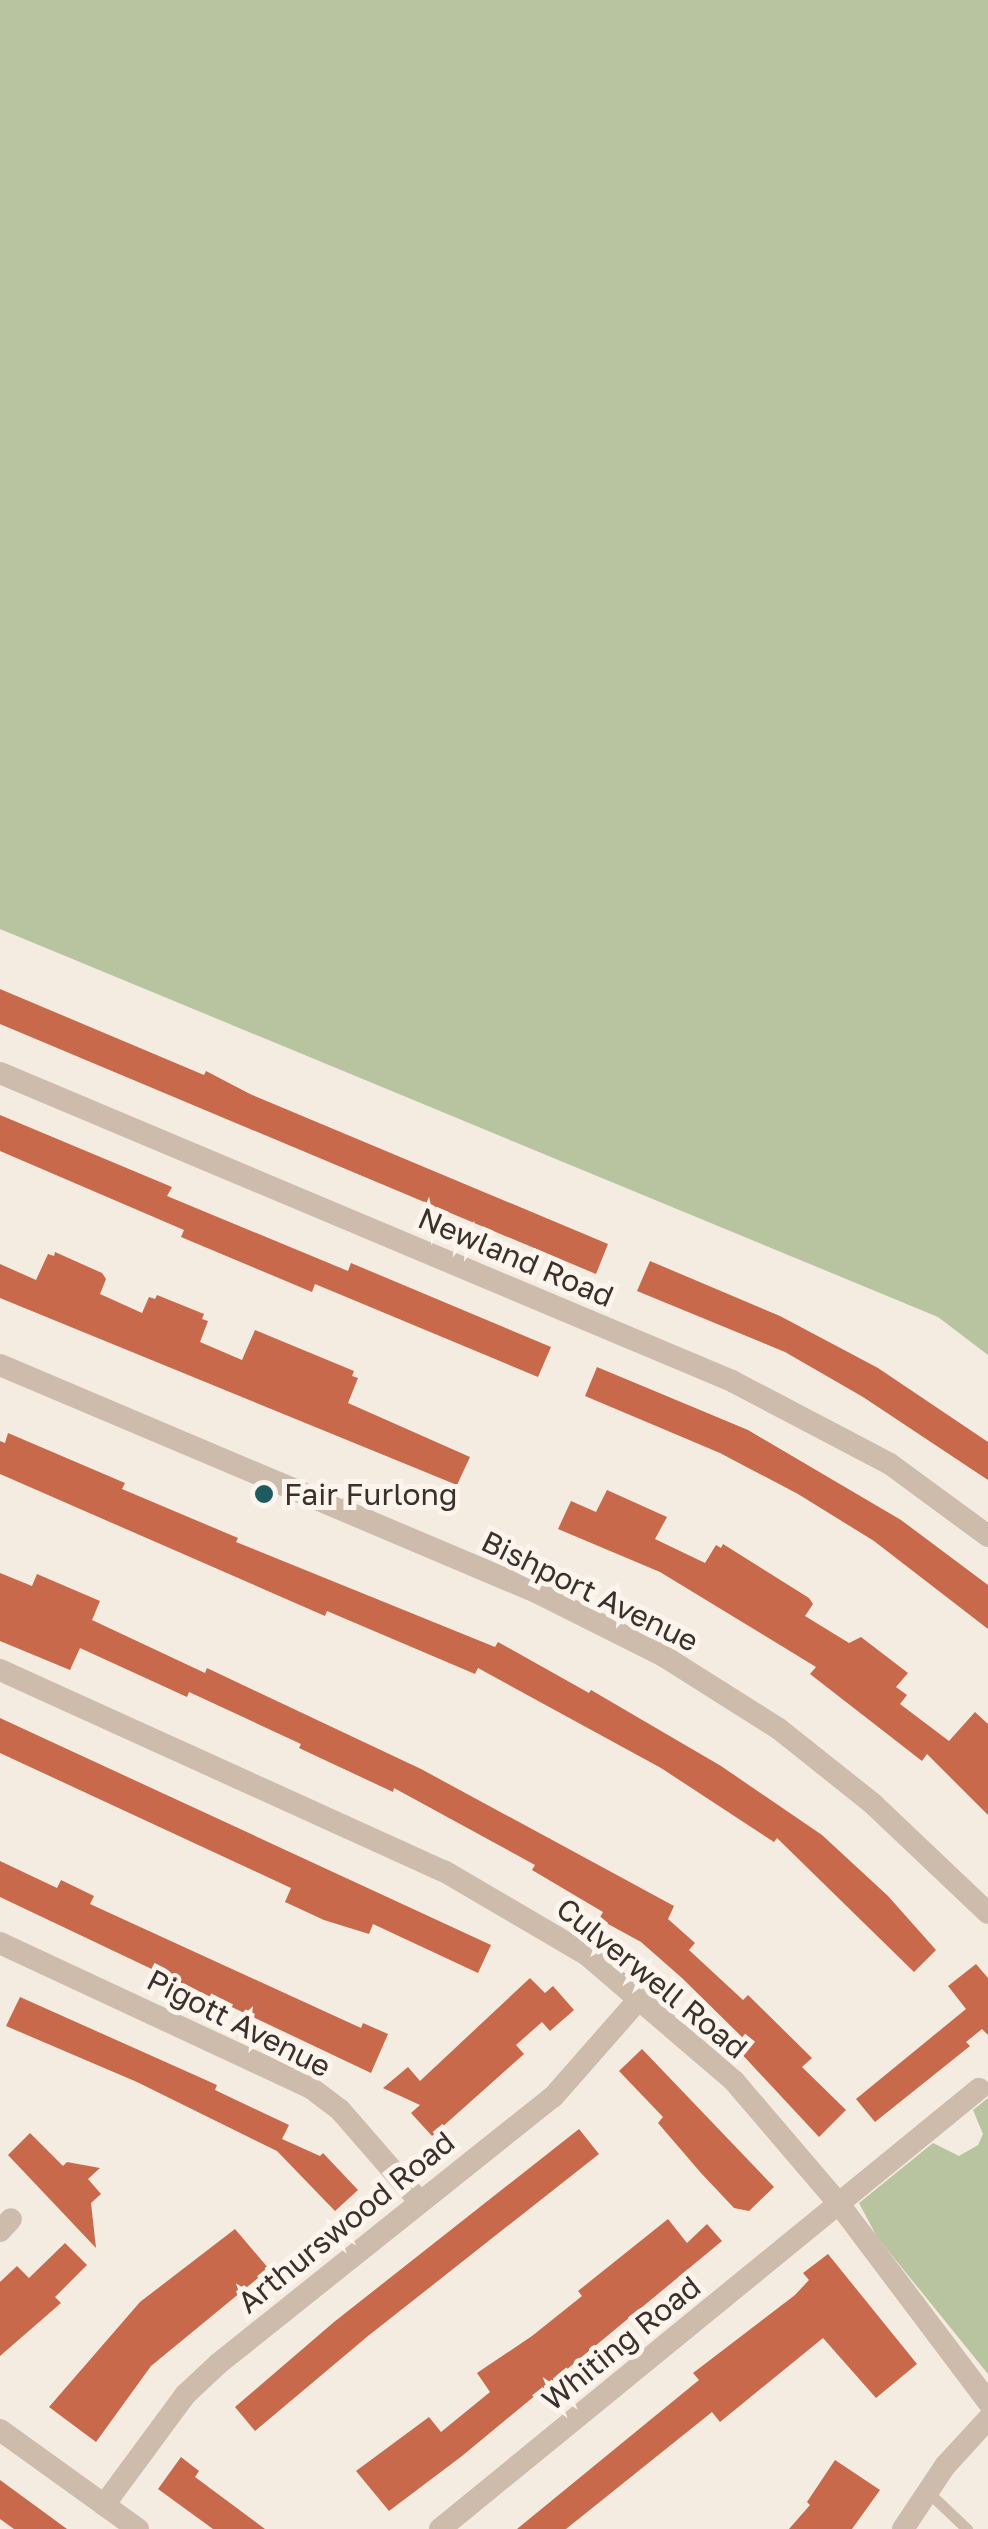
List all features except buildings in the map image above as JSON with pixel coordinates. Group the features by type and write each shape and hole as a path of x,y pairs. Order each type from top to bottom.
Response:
{"street":[{"name":"Newland Road","path":"0,1073 732,1381 890,1464 988,1536"},
{"name":"Bishport Avenue","path":"0,1365 536,1592 662,1655 780,1729 872,1803 988,1913"},
{"name":"Culverwell Road","path":"0,1670 444,1870 587,1955 734,2081 840,2204 988,2402"},
{"name":"Pigott Avenue","path":"0,1943 311,2088 340,2110 419,2201"},
{"name":"Arthurswood Road","path":"104,2505 185,2396 218,2364 553,2097 639,1999"},
{"name":"Whiting Road","path":"440,2529 979,2088"},
{"path":"903,2529 928,2492 988,2420"},
{"path":"0,2430 138,2529"}],"lane":[{"path":"928,2492 966,2529"}],"green space":[{"path":"0,0 988,0 988,1355 938,1317 0,929"},
{"path":"988,2098 988,2374 877,2237 859,2203 933,2143 959,2156 978,2145 983,2134 973,2110"}],"place":[{"name":"Fair Furlong","path":"264,1494"}]}
